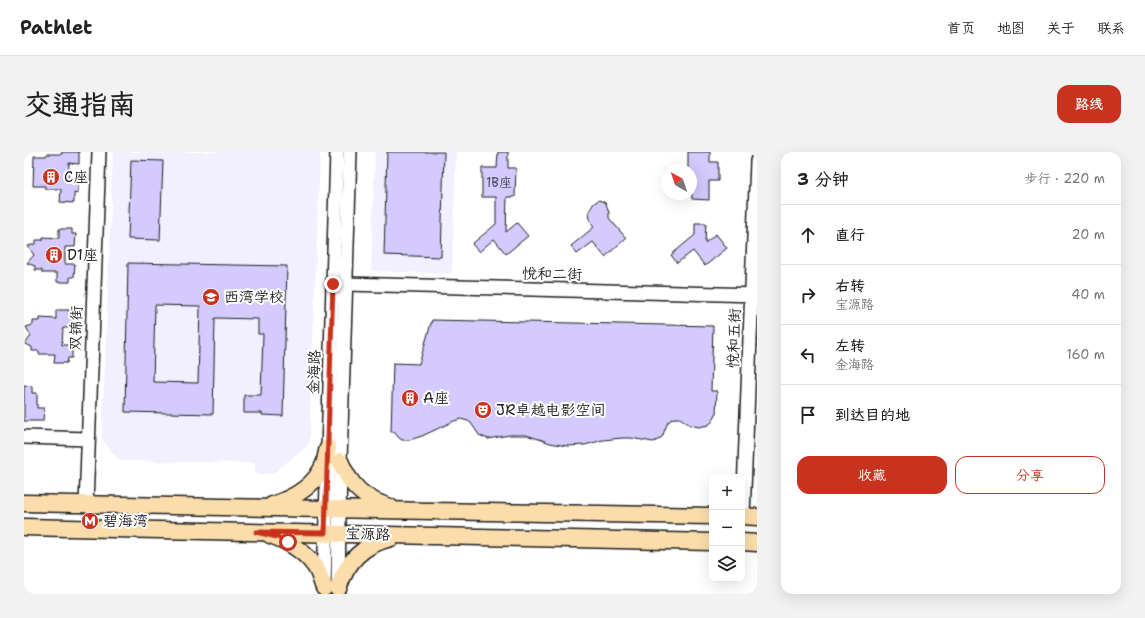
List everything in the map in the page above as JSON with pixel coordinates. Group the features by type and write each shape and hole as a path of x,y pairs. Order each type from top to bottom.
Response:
{"main road":[{"path":"263,508 289,498 309,486 324,463 328,448"},
{"path":"340,462 348,479 364,495 382,504 405,511"},
{"name":"宝源路","path":"24,504 709,516"},
{"name":"宝源路","path":"24,527 709,542"},
{"path":"256,532 277,537 296,548 314,565 331,591 353,559 361,551 390,538 415,536"},
{"path":"745,542 757,543"}],"street":[{"name":"双锦街","path":"86,505 99,152"},
{"name":"金海路","path":"333,509 328,448 337,152"},
{"name":"金海路","path":"331,591 333,509 340,462 350,152"},
{"name":"悦和五街","path":"747,516 757,161"},
{"name":"悦和二街","path":"346,284 754,294"},
{"path":"24,437 88,439"}],"shaded area":[{"name":"西湾学校","path":"113,152 320,152 309,444 272,474 255,474 255,463 120,461 102,439"},
{"path":"375,152 456,152 452,274 371,271"}],"building":[{"name":"C座","path":"62,152 79,152 79,164 69,163 68,180 78,181 78,194 74,193 74,203 60,202 61,189 45,189 45,186 33,186 34,156 62,154"},
{"path":"387,152 444,152 441,257 384,255"},
{"path":"498,152 508,152 508,168 516,168 515,197 507,197 506,232 517,223 528,236 506,254 494,239 479,252 472,244 496,224 496,197 482,197 482,168 497,168"},
{"path":"688,152 710,152 710,162 718,162 718,181 709,181 709,200 697,199 697,164 688,164"},
{"path":"131,160 163,161 160,240 128,239"},
{"path":"599,200 606,204 609,212 609,218 626,238 605,257 593,242 577,254 571,246 594,227 590,220 589,211 594,203"},
{"path":"695,223 706,223 705,243 716,234 727,248 705,266 693,251 677,263 671,255 695,235"},
{"name":"D1座","path":"59,229 72,229 72,234 76,234 75,247 65,247 65,264 75,264 74,277 70,277 70,282 57,282 57,273 42,273 42,270 35,270 35,266 27,263 34,255 28,246 36,244 36,240 43,240 43,237 59,238"},
{"path":"128,263 287,266 283,416 262,415 262,413 244,413 244,395 261,395 263,334 258,334 258,319 215,318 213,414 125,412","holes":["155,305 200,306 198,383 153,382"]},
{"path":"56,310 69,310 69,315 73,316 73,328 63,328 62,345 72,345 72,358 68,358 67,363 54,363 55,354 39,354 39,351 32,351 32,347 25,344 31,336 26,327 33,325 33,321 40,321 40,318 56,319"},
{"path":"432,320 713,326 711,391 717,391 716,414 712,422 708,425 699,427 690,425 680,418 674,418 668,422 662,437 653,442 622,438 603,440 585,445 567,446 550,443 526,435 509,435 488,439 479,435 471,423 461,419 422,436 409,440 402,440 394,432 391,432 393,363 419,364"},
{"path":"24,385 32,386 32,393 37,393 37,408 44,408 43,421 24,421"}],"place":[{"name":"C座","path":"51,177"},
{"name":"D1座","path":"54,255"},
{"name":"西湾学校","path":"211,297"},
{"name":"A座","path":"410,398"},
{"name":"JR卓越电影空间","path":"483,410"},
{"name":"碧海湾","path":"90,521"}],"route":[{"path":"288,542 277,537 256,532 325,533 333,284"}]}
